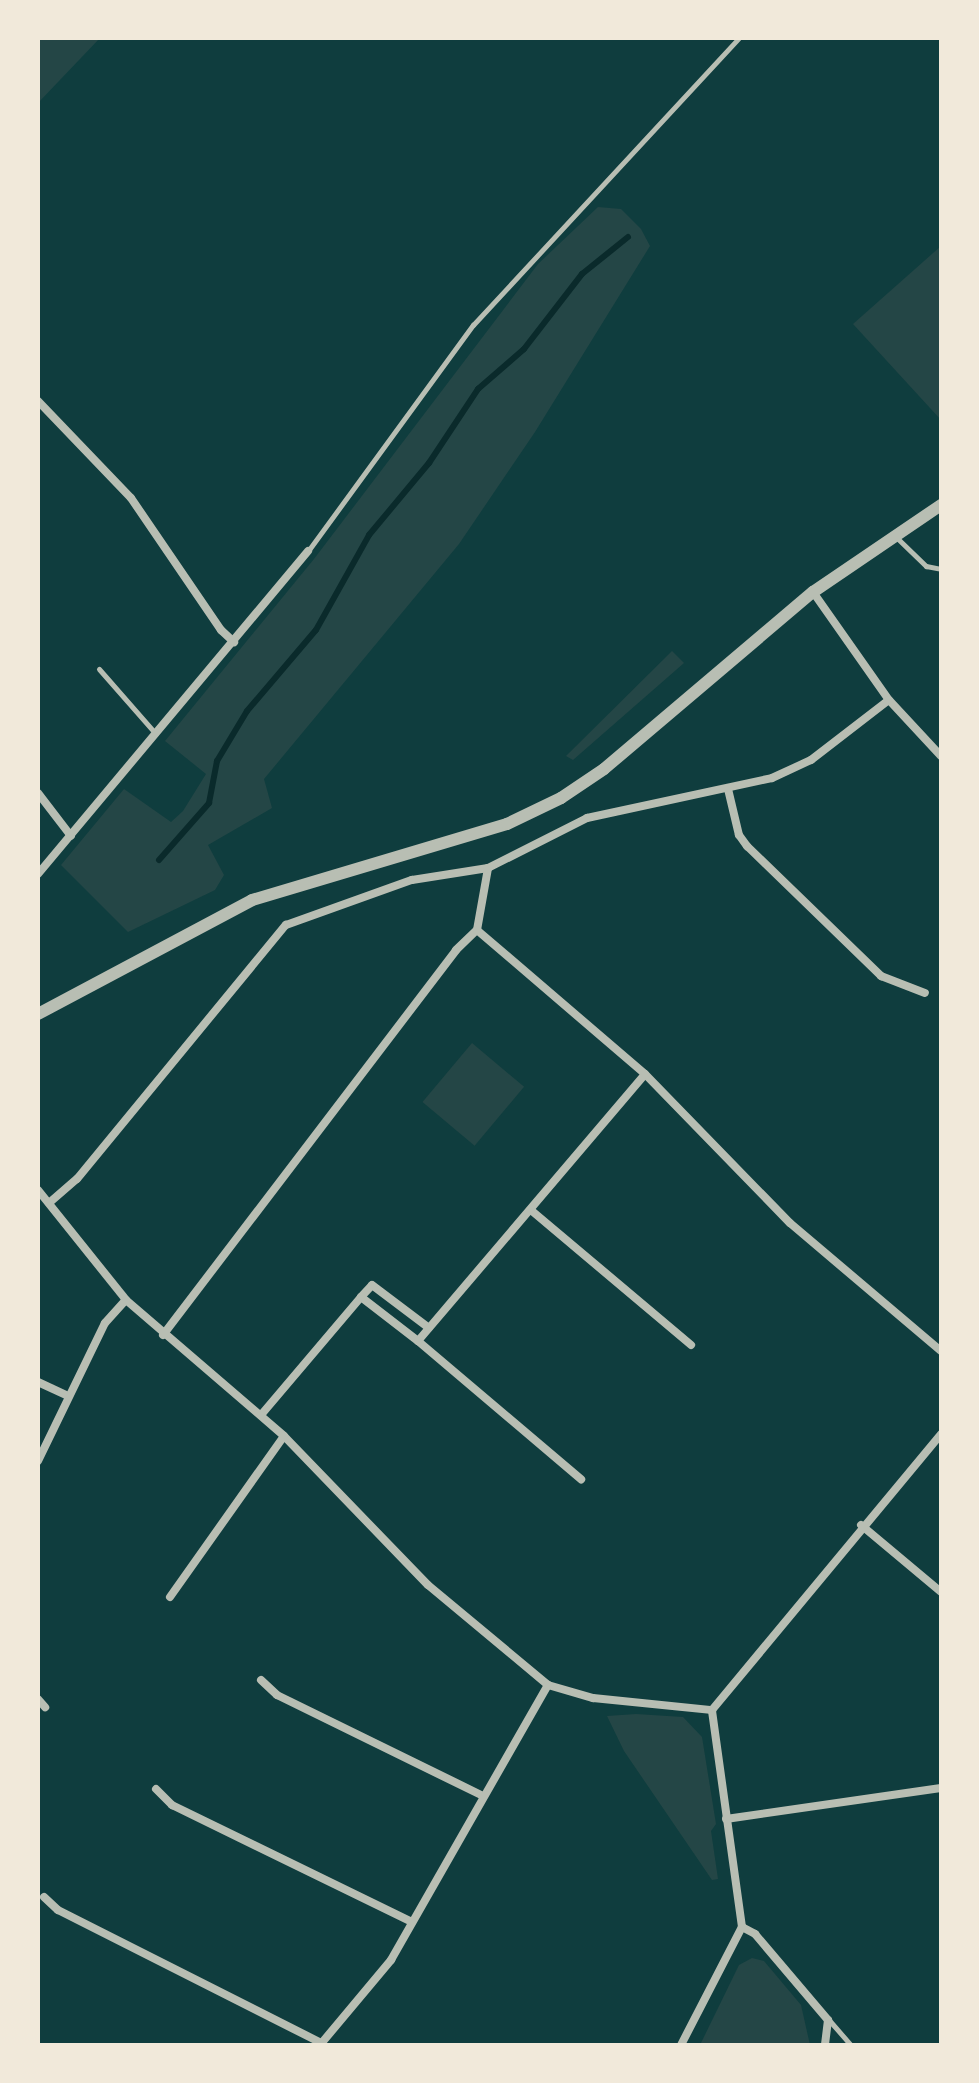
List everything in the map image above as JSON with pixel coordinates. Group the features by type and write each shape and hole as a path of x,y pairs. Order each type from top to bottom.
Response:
{"street":[{"path":"38,401 131,498 221,630 234,642"},
{"path":"38,1014 252,900 507,824 561,798 604,769 727,660 813,592 941,505"},
{"path":"38,874 308,551"},
{"path":"813,592 889,700 941,756"},
{"path":"49,1203 77,1179 286,925 412,880 488,868 587,818 772,778 811,760 889,700"},
{"path":"728,789 739,835 747,846 881,976 925,993"},
{"path":"38,793 71,836"},
{"path":"163,1335 456,950 477,930 488,868"},
{"path":"477,930 645,1074 790,1223 941,1351"},
{"path":"418,1341 532,1211 645,1074"},
{"path":"38,1190 126,1300 284,1436 385,1546 548,1685 593,1698 712,1710"},
{"path":"532,1211 691,1345"},
{"path":"261,1415 372,1285 429,1328"},
{"path":"361,1297 418,1341 581,1479"},
{"path":"38,1461 105,1323 126,1300"},
{"path":"38,1382 68,1396"},
{"path":"681,2045 742,1927 712,1710 861,1525 941,1434"},
{"path":"170,1597 284,1436"},
{"path":"861,1525 941,1592"},
{"path":"261,1680 277,1695 483,1796"},
{"path":"44,1897 58,1910 320,2044 391,1960 410,1921 548,1685"},
{"path":"726,1819 941,1788"},
{"path":"156,1789 172,1805 410,1921"},
{"path":"742,1927 755,1934 828,2020 825,2045"}],"lane":[{"path":"308,551 473,325 739,38"},
{"path":"895,536 926,566 941,569"},
{"path":"99,669 157,735"},
{"path":"828,2020 851,2045"}],"shaded area":[{"path":"38,38 100,38 38,103"},
{"path":"598,207 621,209 641,229 650,246 535,432 459,544 264,779 272,808 208,845 224,875 215,890 128,932 61,865 124,789 171,822 183,811 206,774 165,741 314,559 538,264"},
{"path":"941,246 941,420 853,324"},
{"path":"672,651 684,663 573,760 566,756"},
{"path":"472,1043 524,1087 475,1146 423,1102"},
{"path":"607,1716 683,1717 702,1737 716,1824 711,1831 718,1879 712,1880 624,1751"},
{"path":"752,1958 764,1961 801,2005 810,2045 700,2045 739,1965"}],"waterway":[{"path":"159,860 209,803 217,761 247,711 316,630 369,535 429,463 478,389 524,349 582,274 628,237"}]}
